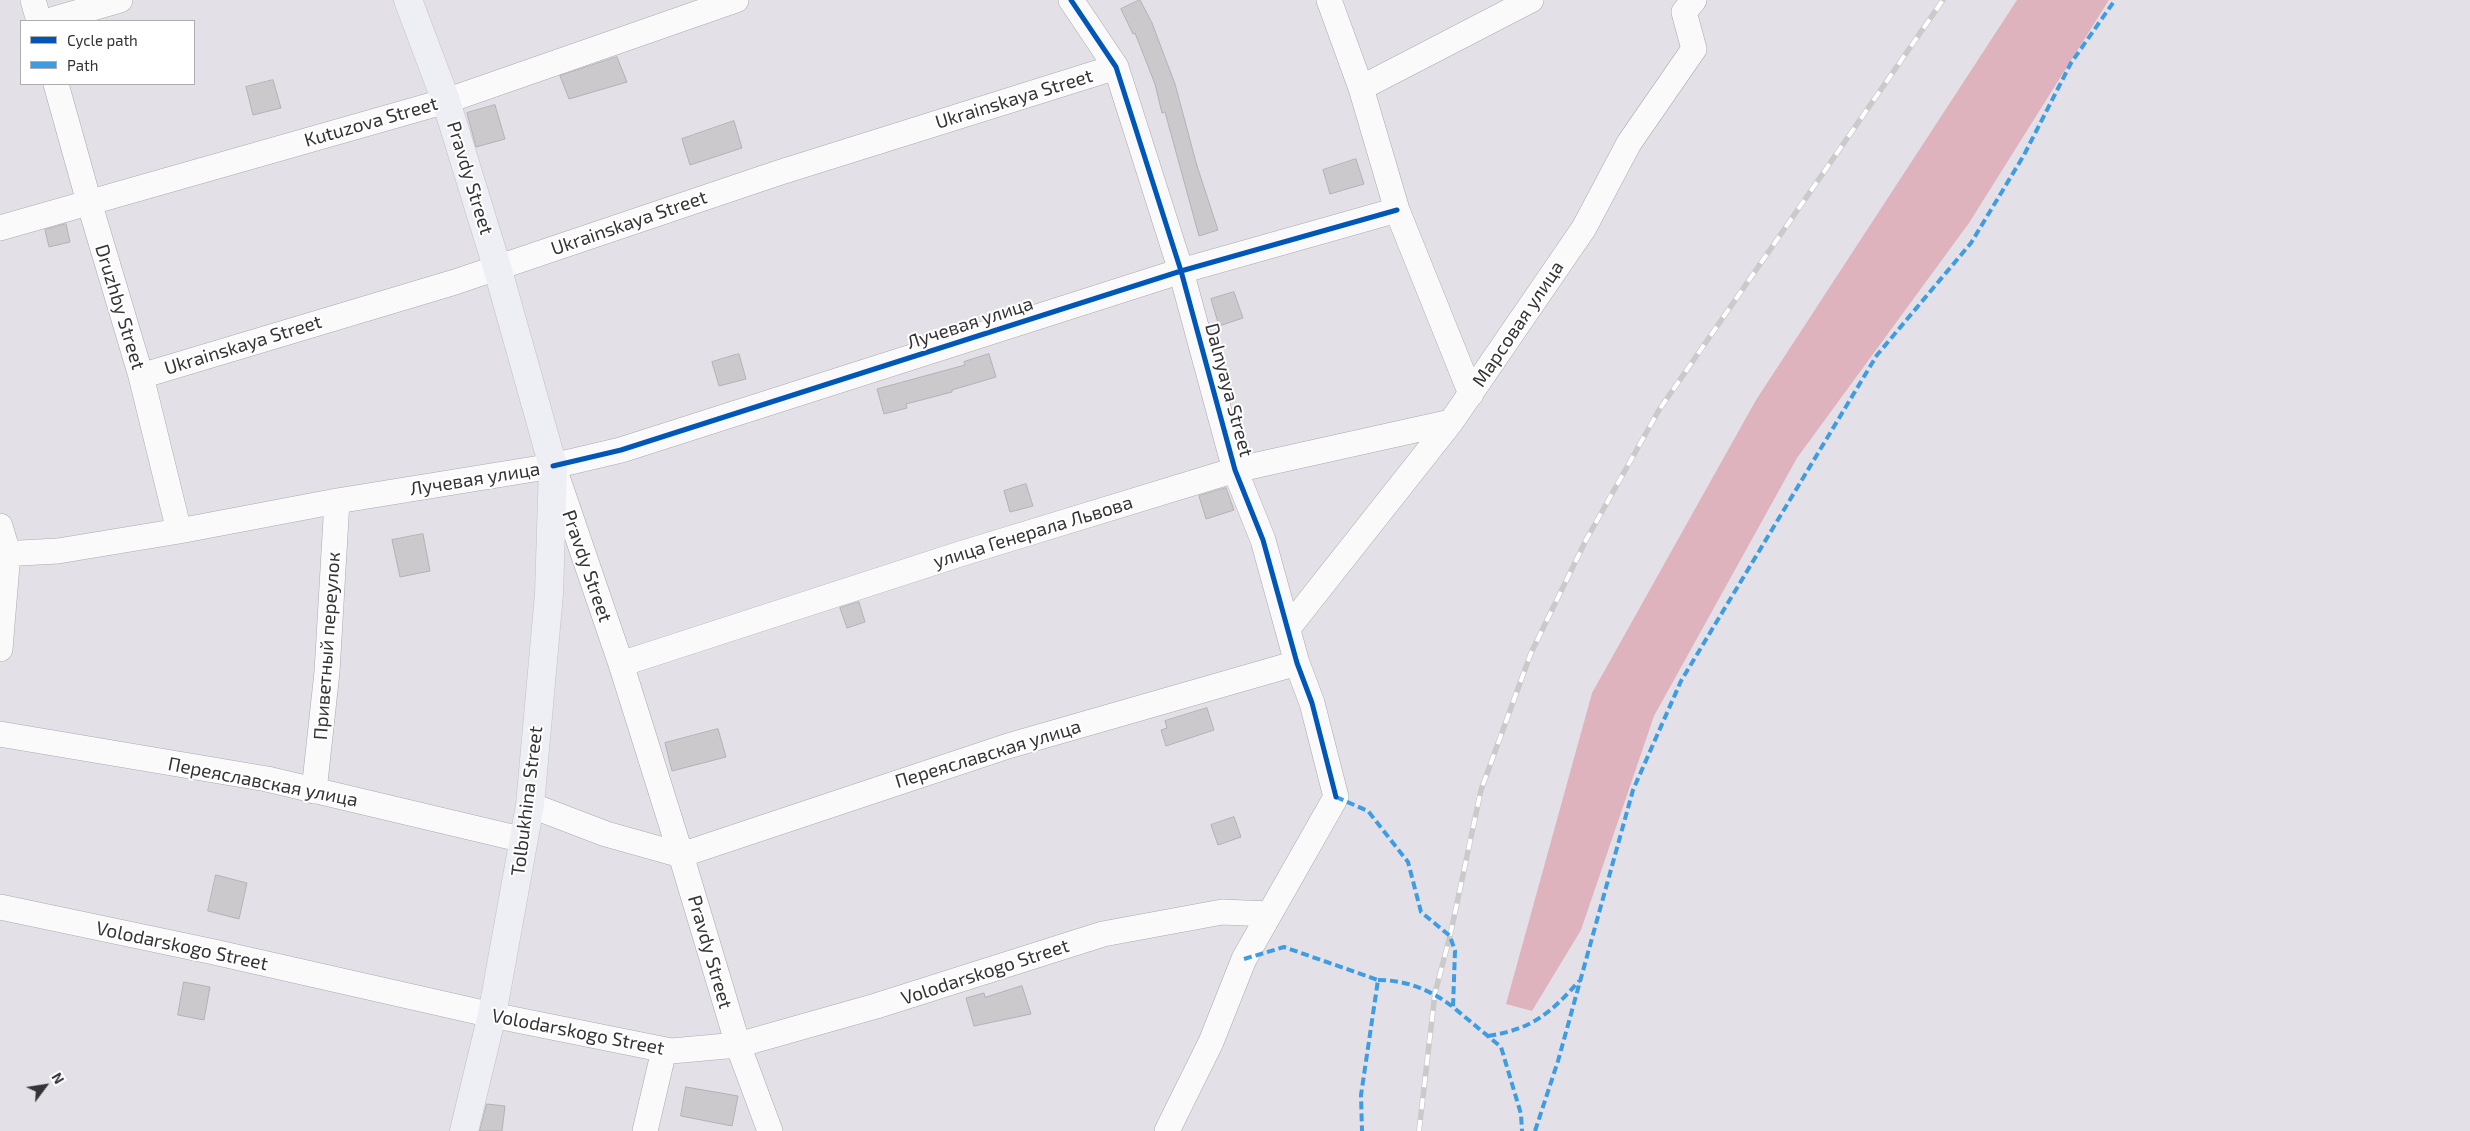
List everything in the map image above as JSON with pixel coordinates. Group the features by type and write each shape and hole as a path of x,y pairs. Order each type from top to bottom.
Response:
{"main road":[{"name":"Pravdy Street","path":"408,0 446,101 497,267 553,466"},
{"name":"Tolbukhina Street","path":"464,1131 492,1015 530,805 548,594 553,466"}],"street":[{"path":"33,0 39,20"},
{"path":"51,20 120,0"},
{"name":"Kutuzova Street","path":"0,228 446,101 736,0"},
{"name":"Dalnyaya Street","path":"1071,0 1116,67 1181,272 1235,470 1263,540 1289,627 1297,663 1312,703 1336,797 1269,914"},
{"path":"1329,0 1360,88 1397,210 1471,394"},
{"path":"1360,88 1531,0"},
{"name":"Марсовая улица","path":"1289,627 1451,422 1584,228 1629,143 1694,49 1684,4"},
{"name":"Ukrainskaya Street","path":"141,376 455,282 778,173 1116,67"},
{"name":"Druzhby Street","path":"56,85 141,376 180,531"},
{"name":"Лучевая улица","path":"4,553 58,551 180,531 337,501 553,466 621,450 1181,272 1397,210"},
{"name":"улица Генерала Львова","path":"620,664 960,554 1235,470 1451,422"},
{"name":"Pravdy Street","path":"553,466 682,855 738,1045 770,1131"},
{"name":"Приветный переулок","path":"314,791 327,672 337,501"},
{"path":"0,526 4,553 0,649"},
{"name":"Переяславская улица","path":"682,855 1008,746 1297,663"},
{"name":"Переяславская улица","path":"0,734 258,778 524,840"},
{"path":"530,805 606,834 682,855"},
{"name":"Volodarskogo Street","path":"0,907 214,952 492,1015 671,1052 738,1045 876,1006 1103,934 1222,912 1269,914"},
{"path":"1164,1129 1211,1042 1244,959 1269,914"},
{"path":"645,1131 664,1050"}],"shaded area":[{"path":"2017,0 2109,0 1969,223 1797,458 1654,716 1581,930 1532,1011 1506,1004 1592,693 1756,400"}],"building":[{"path":"1140,0 1152,23 1175,84 1197,166 1218,230 1199,236 1165,112 1162,113 1155,84 1135,33 1133,34 1121,9"},
{"path":"617,57 627,82 569,99 560,76"},
{"path":"273,80 281,108 253,115 246,87"},
{"path":"495,105 505,139 476,147 467,113"},
{"path":"734,121 742,148 690,165 682,139"},
{"path":"1356,159 1364,184 1330,194 1323,170"},
{"path":"66,224 70,242 49,247 45,230"},
{"path":"1234,292 1243,318 1219,326 1211,299"},
{"path":"739,354 746,379 719,386 712,362"},
{"path":"989,354 996,377 952,390 952,392 906,404 907,408 884,414 877,389 965,365 964,362"},
{"path":"1026,484 1033,506 1010,512 1004,491"},
{"path":"1226,488 1234,510 1206,519 1199,496"},
{"path":"423,534 430,571 400,577 392,540"},
{"path":"859,602 865,622 847,628 840,608"},
{"path":"1207,708 1214,730 1166,746 1161,730 1167,728 1165,721"},
{"path":"718,729 726,757 672,771 665,743"},
{"path":"1234,817 1241,837 1218,845 1211,825"},
{"path":"216,875 247,883 239,919 208,911"},
{"path":"184,982 210,987 204,1020 178,1015"},
{"path":"1022,986 1031,1014 974,1026 966,998 984,993 985,997"},
{"path":"686,1087 738,1096 732,1126 681,1116"},
{"path":"487,1104 505,1106 502,1131 480,1131"}],"railway":[{"path":"1419,1131 1435,993 1450,936 1481,790 1531,653 1586,540 1659,410 1943,0"}],"marked path":[{"path":"1535,1131 1558,1061 1633,790 1681,681 1877,355 1971,243 2024,155 2071,63 2115,0"},
{"path":"1336,797 1368,811 1408,862 1421,912 1450,936 1455,951 1453,1007 1501,1047 1521,1114 1522,1131"},
{"path":"1244,959 1284,947 1378,980 1361,1095 1362,1131"},
{"path":"1378,980 1388,980 1418,987 1453,1007"},
{"path":"1488,1036 1517,1029 1539,1018 1559,1003 1579,981"}],"cycle path":[{"path":"1071,0 1116,67 1181,271 1235,470 1263,540 1297,663 1312,703 1336,797"},
{"path":"553,466 621,450 1181,271 1397,210"}]}
